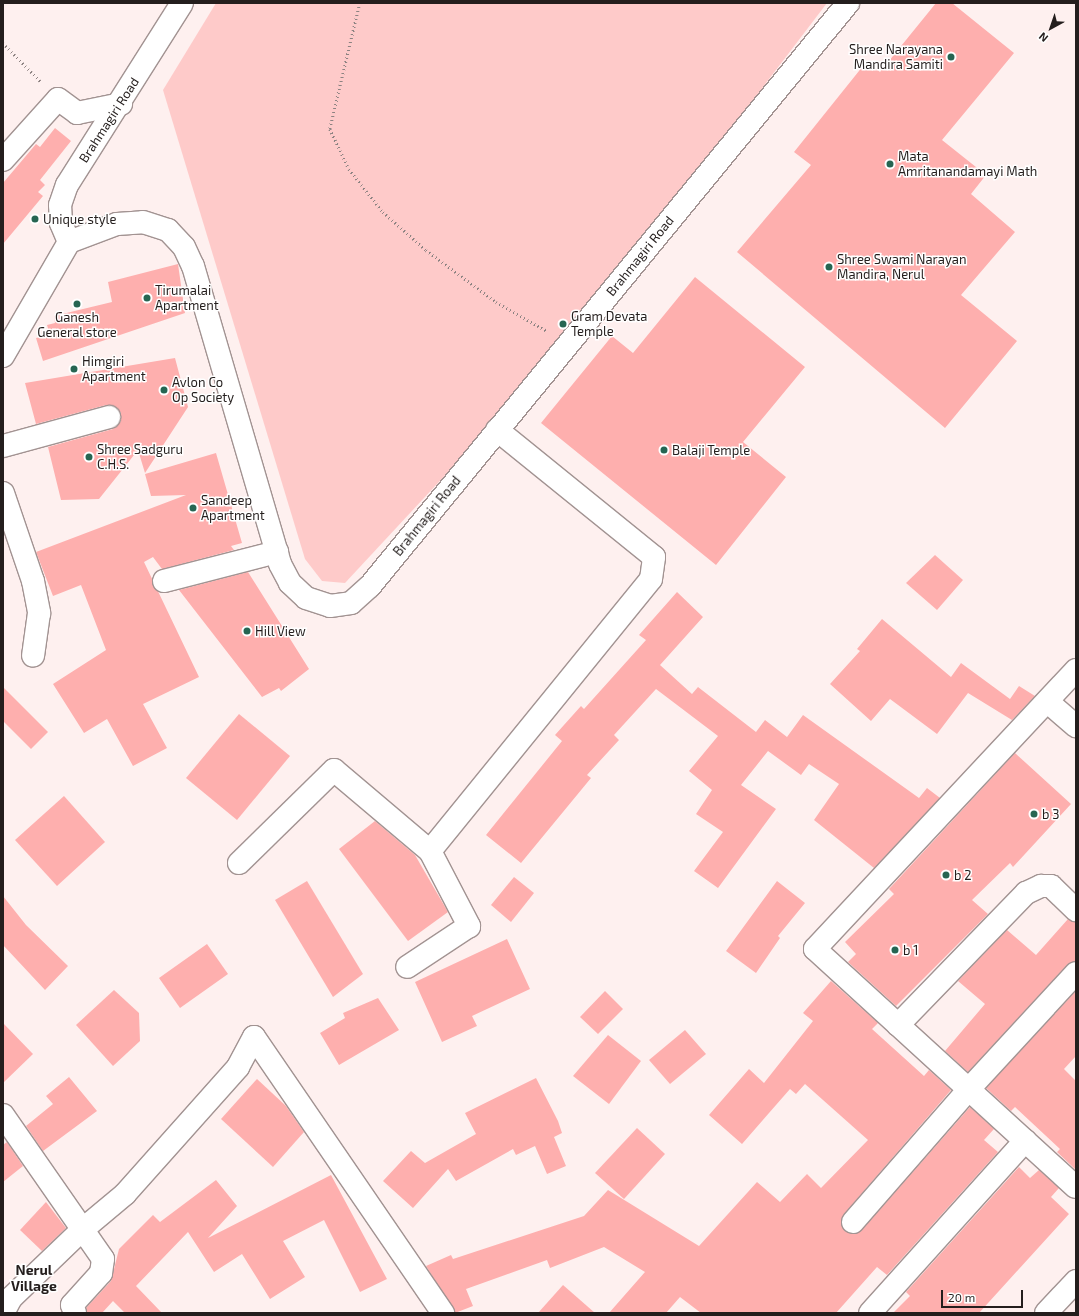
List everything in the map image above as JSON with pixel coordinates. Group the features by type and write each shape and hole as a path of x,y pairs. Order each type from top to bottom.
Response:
{"street":[{"name":"Brahmagiri Road","path":"182,3 121,104 67,185 60,205 61,223 69,242 117,224 143,222 168,230 184,247 193,266 277,552 290,583 306,598 330,606 351,603 370,586 848,3"},
{"path":"3,160 58,99 77,113 121,104"},
{"path":"3,356 69,242"},
{"path":"3,446 108,417"},
{"path":"430,851 651,579 654,557 497,430"},
{"path":"3,493 33,581 39,613 33,656"},
{"path":"164,581 277,552"},
{"path":"1076,670 1048,702 815,949 1076,1187"},
{"path":"1048,702 1076,726"},
{"path":"240,863 334,770 430,851 469,926 407,967"},
{"path":"898,1025 1026,893 1041,886 1051,886 1076,910"},
{"path":"853,1222 968,1090 1076,973"},
{"path":"3,1313 12,1298 82,1230 130,1188 238,1067 254,1037 443,1313"},
{"path":"3,1115 103,1259 101,1273 72,1306 75,1313"},
{"path":"870,1313 1025,1141"},
{"path":"1046,1313 1076,1280"}],"path":[{"path":"360,3 330,129 349,168 383,212 426,250 496,302 568,343"},
{"path":"3,43 58,99"}],"shaded area":[{"path":"216,3 827,3 568,343 345,583 322,581 305,559 163,90"}],"building":[{"path":"936,3 952,3 1014,53 942,140 986,175 971,194 1015,232 961,295 1017,341 945,428 737,252 811,165 794,152 867,61 880,72"},
{"path":"55,128 71,141 40,180 45,185 38,192 43,196 3,244 3,183 36,144 40,147"},
{"path":"178,264 185,313 43,361 36,338 50,335 47,325 55,323 54,316 112,302 108,282"},
{"name":"Balaji Temple","path":"695,277 805,367 743,442 786,477 716,565 541,423 612,336 633,353"},
{"path":"175,358 188,407 145,473 138,450 99,499 61,500 48,447 113,429 121,421 121,413 117,408 106,405 36,424 25,383"},
{"path":"216,453 242,543 231,546 234,550 162,569 153,557 144,562 199,677 143,704 167,748 133,766 107,719 84,733 53,684 106,650 81,585 53,596 36,552 186,495 151,496 145,474"},
{"path":"935,555 963,580 937,610 906,583"},
{"name":"Hill View","path":"248,572 309,669 281,691 279,688 262,697 179,590"},
{"path":"677,592 703,617 660,665 692,694 698,687 756,732 765,720 787,737 803,715 919,798 927,788 940,798 874,868 814,820 839,784 809,764 801,775 768,751 741,785 776,809 718,888 694,871 723,832 696,814 712,790 689,771 718,736 656,689 614,735 619,740 587,775 591,778 521,863 486,835 562,741 555,735 581,706 584,709 646,640 639,635"},
{"path":"882,619 951,677 961,663 1010,699 1019,686 1035,696 1012,720 968,693 937,734 890,699 871,721 830,684 860,651 857,649"},
{"path":"3,687 48,732 31,749 3,721"},
{"path":"239,714 290,756 237,820 186,778"},
{"path":"1015,753 1071,804 1013,867 1010,863 972,900 988,914 896,1006 848,962 856,954 845,942 894,894 889,889"},
{"path":"64,796 105,842 57,886 15,840"},
{"path":"375,821 415,855 448,912 408,941 339,849"},
{"path":"514,877 534,893 511,922 491,905"},
{"path":"307,881 363,974 333,997 275,900"},
{"path":"777,881 805,903 778,936 780,938 756,973 726,951"},
{"path":"3,896 26,925 68,966 45,990 3,945"},
{"path":"1068,919 1076,922 1076,961 1067,965 968,1072 945,1051 985,1004 958,981 1007,930 1036,955"},
{"path":"507,939 530,989 472,1016 477,1026 442,1042 415,982"},
{"path":"207,944 228,974 180,1008 159,978"},
{"path":"831,981 878,1023 872,1029 924,1076 929,1070 951,1090 844,1214 841,1220 845,1231 851,1234 862,1230 970,1107 994,1129 984,1140 998,1152 887,1275 877,1267 836,1313 701,1313 680,1297 666,1313 609,1313 645,1272 604,1247 550,1268 547,1260 466,1289 473,1306 455,1313 426,1266 451,1255 453,1259 584,1216 608,1190 699,1246 757,1182 780,1202 807,1174 821,1188 868,1140 805,1084 796,1094 790,1089 742,1144 709,1115 749,1069 764,1083 813,1021 803,1013"},
{"path":"114,990 139,1013 140,1041 113,1066 76,1025"},
{"path":"605,991 623,1009 598,1034 580,1017"},
{"path":"1076,991 1076,1056 1064,1069 1076,1081 1076,1170 1057,1152 1060,1149 1015,1107 1011,1111 986,1088"},
{"path":"378,998 399,1030 339,1065 320,1033 345,1018 343,1013"},
{"path":"3,1023 33,1054 3,1083"},
{"path":"685,1030 706,1054 670,1084 649,1060"},
{"path":"608,1035 641,1061 609,1104 573,1076"},
{"path":"69,1077 97,1111 43,1151 26,1126 53,1104 46,1096"},
{"path":"536,1078 558,1121 562,1133 554,1137 566,1166 547,1174 535,1146 516,1155 513,1149 456,1181 448,1169 413,1208 383,1181 411,1151 425,1163 476,1134 465,1113"},
{"path":"257,1079 286,1106 304,1132 273,1167 221,1119"},
{"path":"637,1128 665,1154 624,1199 595,1173"},
{"path":"7,1142 23,1166 3,1182 3,1145"},
{"path":"1019,1167 1030,1178 1039,1170 1059,1188 1051,1197 1069,1214 979,1313 893,1313 910,1296 906,1292"},
{"path":"331,1175 387,1279 360,1292 324,1220 283,1241 305,1277 270,1299 242,1254 214,1272 188,1232 136,1286 162,1313 125,1313 113,1301 102,1313 87,1313 86,1308 111,1281 119,1249 153,1215 160,1222 216,1180 237,1206 208,1238"},
{"path":"46,1202 66,1228 42,1251 20,1230"},
{"path":"563,1285 595,1313 538,1313"}],"place":[{"name":"Shree Narayana Mandira Samiti","path":"951,57"},
{"name":"Mata Amritanandamayi Math","path":"890,164"},
{"name":"Unique style","path":"35,219"},
{"name":"Shree Swami Narayan Mandira, Nerul","path":"829,267"},
{"name":"Tirumalai Apartment","path":"147,298"},
{"name":"Ganesh General store","path":"77,304"},
{"name":"Gram Devata Temple","path":"563,324"},
{"name":"Himgiri Apartment","path":"74,369"},
{"name":"Avlon Co Op Society","path":"164,390"},
{"name":"Balaji Temple","path":"664,450"},
{"name":"Shree Sadguru C.H.S.","path":"89,457"},
{"name":"Sandeep Apartment","path":"193,508"},
{"name":"Hill View","path":"247,631"},
{"name":"b 3","path":"1034,814"},
{"name":"b 2","path":"946,875"},
{"name":"b 1","path":"895,950"}],"district":[{"name":"Nerul Village","path":"34,1278"}]}
